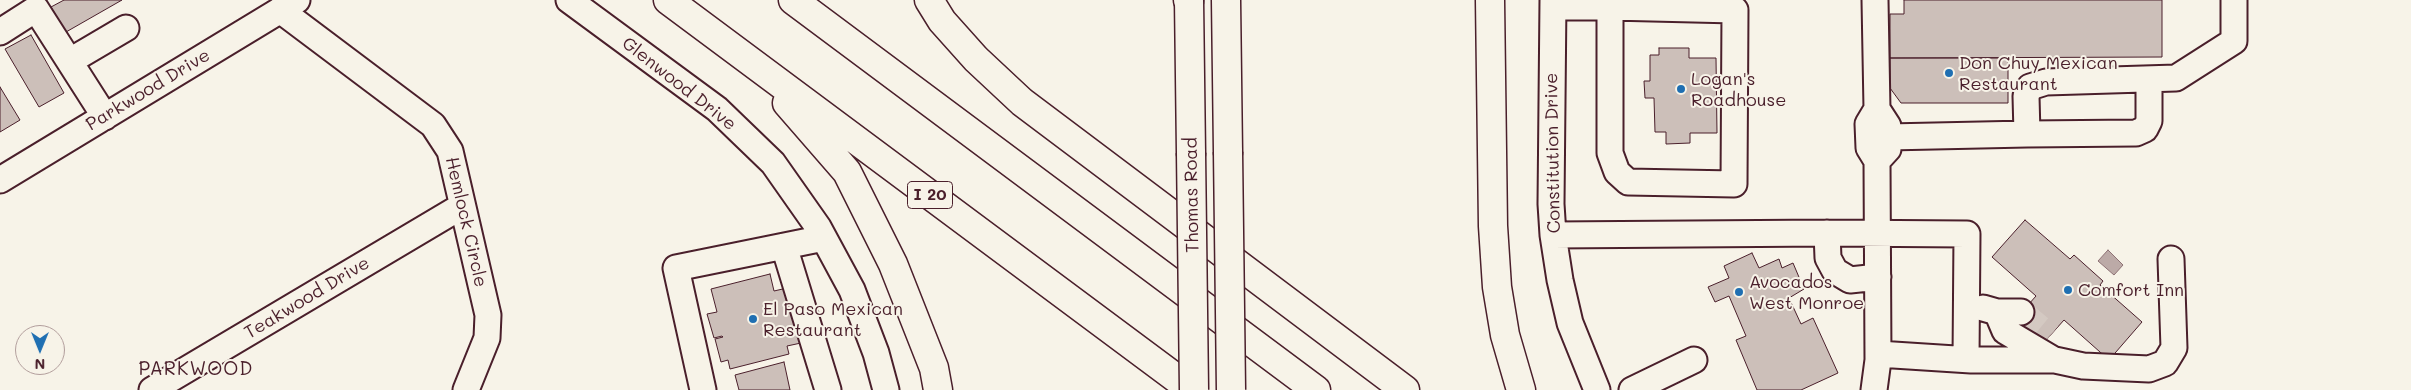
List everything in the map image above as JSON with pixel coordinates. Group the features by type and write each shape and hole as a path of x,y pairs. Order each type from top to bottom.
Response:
{"main road":[{"name":"I 20","path":"668,0 1193,390"},
{"path":"793,0 1316,390"},
{"path":"929,0 942,21 1022,102 1405,390"},
{"name":"Thomas Road","path":"1189,0 1193,390"},
{"name":"Thomas Road","path":"1226,0 1231,390"},
{"path":"1490,0 1492,226 1497,287 1505,335 1521,390"},
{"path":"756,65 847,172 893,264 934,368 938,390"}],"street":[{"name":"Glenwood Drive","path":"569,0 717,109 773,163 824,238 852,290 876,353 886,390"},
{"path":"1875,0 1877,109 1888,126 1888,149 1877,160"},
{"path":"2027,134 2026,96 2030,87 2046,82 2176,78 2234,41 2234,0"},
{"path":"1553,3 1610,4 1736,10 1734,184 1628,182 1617,172 1610,153 1610,4"},
{"name":"Constitution Drive","path":"1553,3 1551,204 1553,235 1560,280 1570,324 1597,390"},
{"name":"Parkwood Drive","path":"0,180 288,5"},
{"name":"Hemlock Circle","path":"288,5 433,125 450,151 488,315 487,338 466,390"},
{"path":"0,32 36,9 105,117"},
{"path":"70,61 126,28"},
{"path":"1888,137 2136,133 2145,129 2149,121 2149,79"},
{"path":"1874,390 1878,354 1877,160 1869,148 1868,124 1877,109"},
{"name":"Teakwood Drive","path":"152,390 462,206"},
{"path":"1826,233 1828,258 1835,271 1850,280 1878,277"},
{"path":"1553,235 1967,234 1966,359"},
{"path":"703,390 676,268 824,238"},
{"path":"784,246 828,390"},
{"path":"1878,354 1966,359 2055,360 2084,366 2150,369 2165,363 2174,348 2171,259"},
{"path":"1966,303 2009,312 2005,331 2055,360"},
{"path":"2050,336 2055,360"},
{"path":"1632,390 1694,360"}],"shaded area":[{"path":"2108,250 2123,265 2114,275 2098,261"}],"building":[{"path":"64,0 122,0 66,32 51,7"},
{"path":"1904,0 2162,0 2162,57 1890,58 1890,14 1904,14"},
{"path":"31,35 64,93 39,107 5,49"},
{"name":"Logan's Roadhouse","path":"1659,48 1689,48 1689,58 1716,58 1717,133 1690,133 1690,143 1666,144 1666,132 1655,132 1654,98 1645,98 1644,81 1650,81 1650,55 1659,55"},
{"name":"Don Chuy Mexican Restaurant","path":"1890,58 2008,58 2008,103 1901,103 1890,88"},
{"path":"0,87 20,120 0,132"},
{"name":"Comfort Inn","path":"2025,220 2070,259 2074,255 2103,281 2100,285 2142,322 2109,360 2064,320 2040,347 2012,323 2036,296 1992,257"},
{"path":"1752,253 1759,268 1779,259 1782,268 1793,263 1804,289 1789,298 1801,324 1813,318 1838,373 1801,390 1757,390 1736,340 1746,336 1729,296 1715,302 1708,287 1729,278 1724,266"},
{"name":"El Paso Mexican Restaurant","path":"770,274 774,291 787,288 801,343 787,346 789,354 730,369 728,360 721,362 715,339 723,337 714,338 707,314 717,312 711,289"},
{"path":"784,362 790,390 739,390 735,375"}],"tunnel":[{"path":"2021,312 2050,336"}],"place":[{"name":"Don Chuy Mexican Restaurant","path":"1949,73"},
{"name":"Logan's Roadhouse","path":"1681,89"},
{"name":"Comfort Inn","path":"2068,290"},
{"name":"Avocados West Monroe","path":"1739,292"},
{"name":"El Paso Mexican Restaurant","path":"753,319"}],"district":[{"name":"PARKWOOD","path":"196,369"}]}
